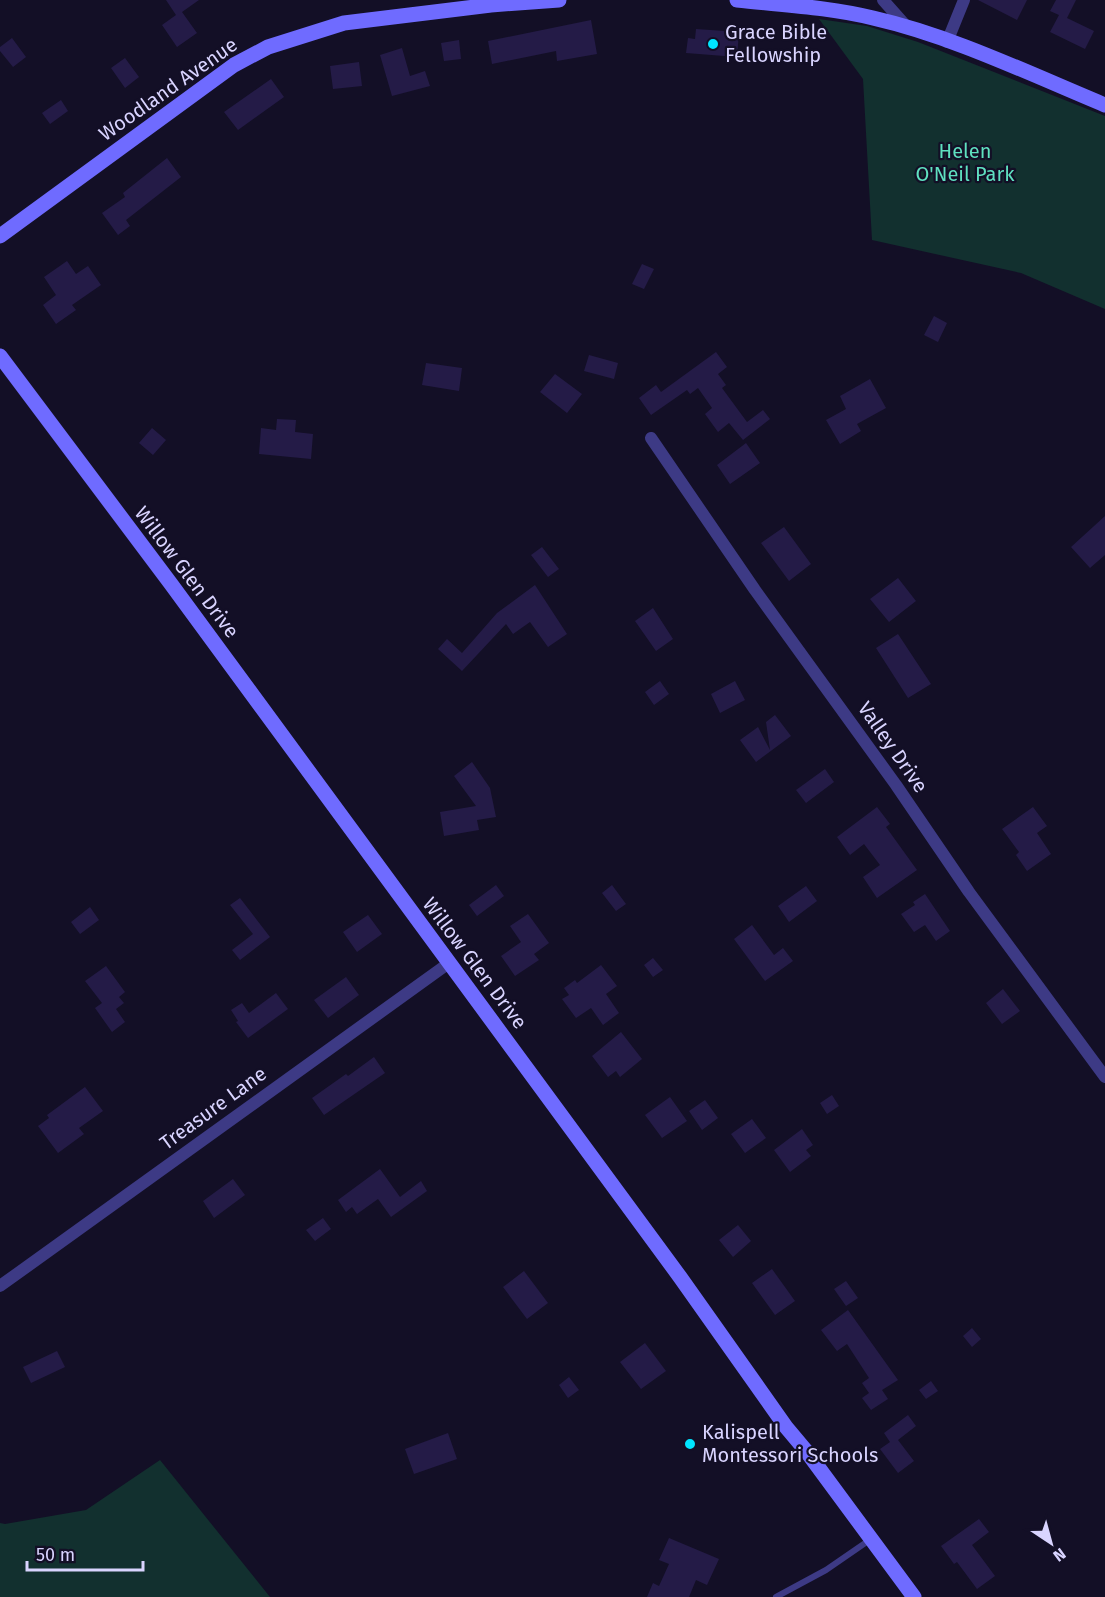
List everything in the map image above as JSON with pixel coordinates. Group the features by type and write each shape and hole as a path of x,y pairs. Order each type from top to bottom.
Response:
{"main road":[{"name":"Woodland Avenue","path":"0,236 234,65 268,47 344,22 491,5 559,0"},
{"path":"737,0 844,12 907,27 1105,105"},
{"name":"Willow Glen Drive","path":"0,356 164,575 680,1277 786,1427 914,1597"}],"street":[{"path":"883,0 907,27"},
{"path":"947,42 964,0"},
{"name":"Valley Drive","path":"651,438 755,590 896,785 969,892 1105,1077"},
{"name":"Treasure Lane","path":"0,1286 449,963"}],"lane":[{"path":"776,1597 826,1570 871,1539"}],"green space":[{"name":"Helen O'Neil Park","path":"819,19 867,26 918,42 1105,116 1105,309 1021,273 872,240 863,79"},
{"path":"160,1460 270,1597 0,1597 0,1523 86,1510"}],"building":[{"path":"166,0 199,0 182,12 197,33 177,47 162,25 176,15"},
{"path":"978,0 1027,0 1017,20"},
{"path":"1056,0 1076,0 1067,18 1094,31 1085,49 1050,32 1059,15 1050,11"},
{"path":"591,20 597,54 557,61 556,51 492,64 488,41"},
{"path":"696,29 739,32 737,57 686,53 688,38 695,39"},
{"path":"12,38 26,57 13,67 0,51 0,47"},
{"path":"459,40 461,59 444,61 441,43"},
{"path":"402,48 410,76 425,71 430,86 392,96 380,55"},
{"path":"125,58 139,77 125,88 111,68"},
{"path":"359,62 362,86 333,89 330,66"},
{"path":"271,79 284,97 238,130 224,112"},
{"path":"61,100 68,111 50,124 42,113"},
{"path":"167,158 181,177 126,220 130,226 118,235 102,213 125,197 123,193"},
{"path":"67,261 76,274 88,266 101,285 72,305 76,310 56,324 43,305 56,295 44,277"},
{"path":"642,264 654,269 644,289 632,284"},
{"path":"934,316 947,323 938,342 924,335"},
{"path":"716,352 727,367 718,374 726,385 722,388 747,422 763,410 770,419 743,440 729,423 718,432 705,414 712,408 698,388 690,394 687,390 651,415 639,398 656,385 661,392"},
{"path":"589,355 618,363 614,379 584,371"},
{"path":"426,363 462,368 459,391 422,385"},
{"path":"555,374 582,394 567,413 540,392"},
{"path":"870,379 886,408 857,424 861,431 840,444 826,420 846,409 840,396"},
{"path":"277,419 296,420 295,432 313,434 311,459 259,454 261,428 276,430"},
{"path":"152,428 166,440 153,455 139,443"},
{"path":"746,443 760,463 730,484 717,465"},
{"path":"1105,516 1105,555 1090,568 1071,547"},
{"path":"784,527 811,564 789,581 761,543"},
{"path":"542,547 559,569 548,577 531,555"},
{"path":"898,578 916,601 889,622 870,599"},
{"path":"535,585 567,634 548,647 530,622 513,634 506,624 462,671 438,649 447,639 462,653 497,613"},
{"path":"653,608 673,639 656,651 635,621"},
{"path":"898,634 931,684 908,698 876,648"},
{"path":"660,681 669,694 654,705 645,692"},
{"path":"735,681 745,700 720,713 711,694"},
{"path":"775,715 791,736 756,762 740,740 758,727 770,750 766,722"},
{"path":"472,762 490,788 496,817 477,820 479,830 444,836 440,812 476,806 454,776"},
{"path":"825,769 834,782 806,803 796,790"},
{"path":"877,807 890,824 886,827 917,870 877,898 863,877 880,865 864,844 850,855 837,837"},
{"path":"1033,807 1047,826 1037,833 1051,854 1027,871 1016,855 1019,852 1002,829"},
{"path":"496,885 504,896 477,916 469,905"},
{"path":"612,885 626,904 616,911 602,893"},
{"path":"806,886 817,901 789,922 778,906"},
{"path":"925,894 950,931 936,941 925,925 914,932 901,914 915,905 913,902"},
{"path":"240,898 270,937 240,960 232,950 253,934 230,905"},
{"path":"90,907 99,920 80,934 71,922"},
{"path":"528,914 549,943 534,954 539,960 515,976 501,956 521,942 510,926"},
{"path":"368,915 382,934 357,952 343,932"},
{"path":"752,925 774,955 783,948 793,961 765,981 734,939"},
{"path":"653,958 663,970 653,977 644,965"},
{"path":"601,965 617,986 606,994 619,1013 603,1025 591,1008 576,1018 562,999 569,995 564,988 575,980 577,983"},
{"path":"106,966 125,992 119,997 124,1003 116,1009 125,1022 112,1032 95,1008 102,1003 85,981"},
{"path":"346,977 359,995 328,1018 314,1000"},
{"path":"1003,989 1020,1011 1002,1024 986,1003"},
{"path":"276,993 288,1009 248,1038 236,1022 238,1021 231,1010 242,1003 249,1013"},
{"path":"621,1032 642,1059 620,1077 616,1071 608,1077 592,1056"},
{"path":"374,1057 385,1073 324,1115 312,1098"},
{"path":"85,1087 103,1111 79,1128 84,1134 58,1153 38,1126 49,1118 47,1115"},
{"path":"832,1095 839,1106 827,1114 820,1103"},
{"path":"670,1097 687,1121 662,1138 645,1115"},
{"path":"705,1100 718,1118 702,1130 689,1111"},
{"path":"752,1119 766,1138 745,1153 731,1134"},
{"path":"802,1129 813,1145 806,1150 811,1156 790,1172 774,1150"},
{"path":"380,1169 400,1197 421,1181 427,1191 391,1217 378,1199 357,1214 352,1207 346,1212 338,1200"},
{"path":"233,1179 245,1195 214,1218 203,1201"},
{"path":"323,1218 331,1229 315,1241 306,1230"},
{"path":"738,1225 751,1241 733,1257 719,1240"},
{"path":"772,1269 795,1301 775,1315 752,1283"},
{"path":"524,1271 548,1303 527,1319 503,1287"},
{"path":"846,1281 858,1298 846,1306 834,1289"},
{"path":"848,1310 898,1380 882,1390 888,1399 871,1410 862,1398 869,1393 862,1383 869,1378 847,1344 837,1351 821,1330"},
{"path":"972,1328 981,1339 972,1347 963,1336"},
{"path":"645,1343 666,1371 641,1389 620,1362"},
{"path":"57,1351 65,1367 31,1383 23,1367"},
{"path":"569,1377 579,1390 568,1398 559,1385"},
{"path":"931,1381 938,1391 926,1399 919,1390"},
{"path":"908,1415 916,1426 898,1440 914,1461 898,1473 880,1449 890,1442 884,1433"},
{"path":"448,1433 457,1459 414,1474 405,1449"},
{"path":"979,1519 989,1532 972,1545 995,1576 977,1589 957,1562 954,1564 941,1546"},
{"path":"669,1538 719,1559 707,1585 696,1580 689,1597 647,1597 653,1583 659,1586 669,1564 659,1560"}],"place":[{"name":"Grace Bible Fellowship","path":"713,44"},
{"name":"Kalispell Montessori Schools","path":"690,1444"}]}
